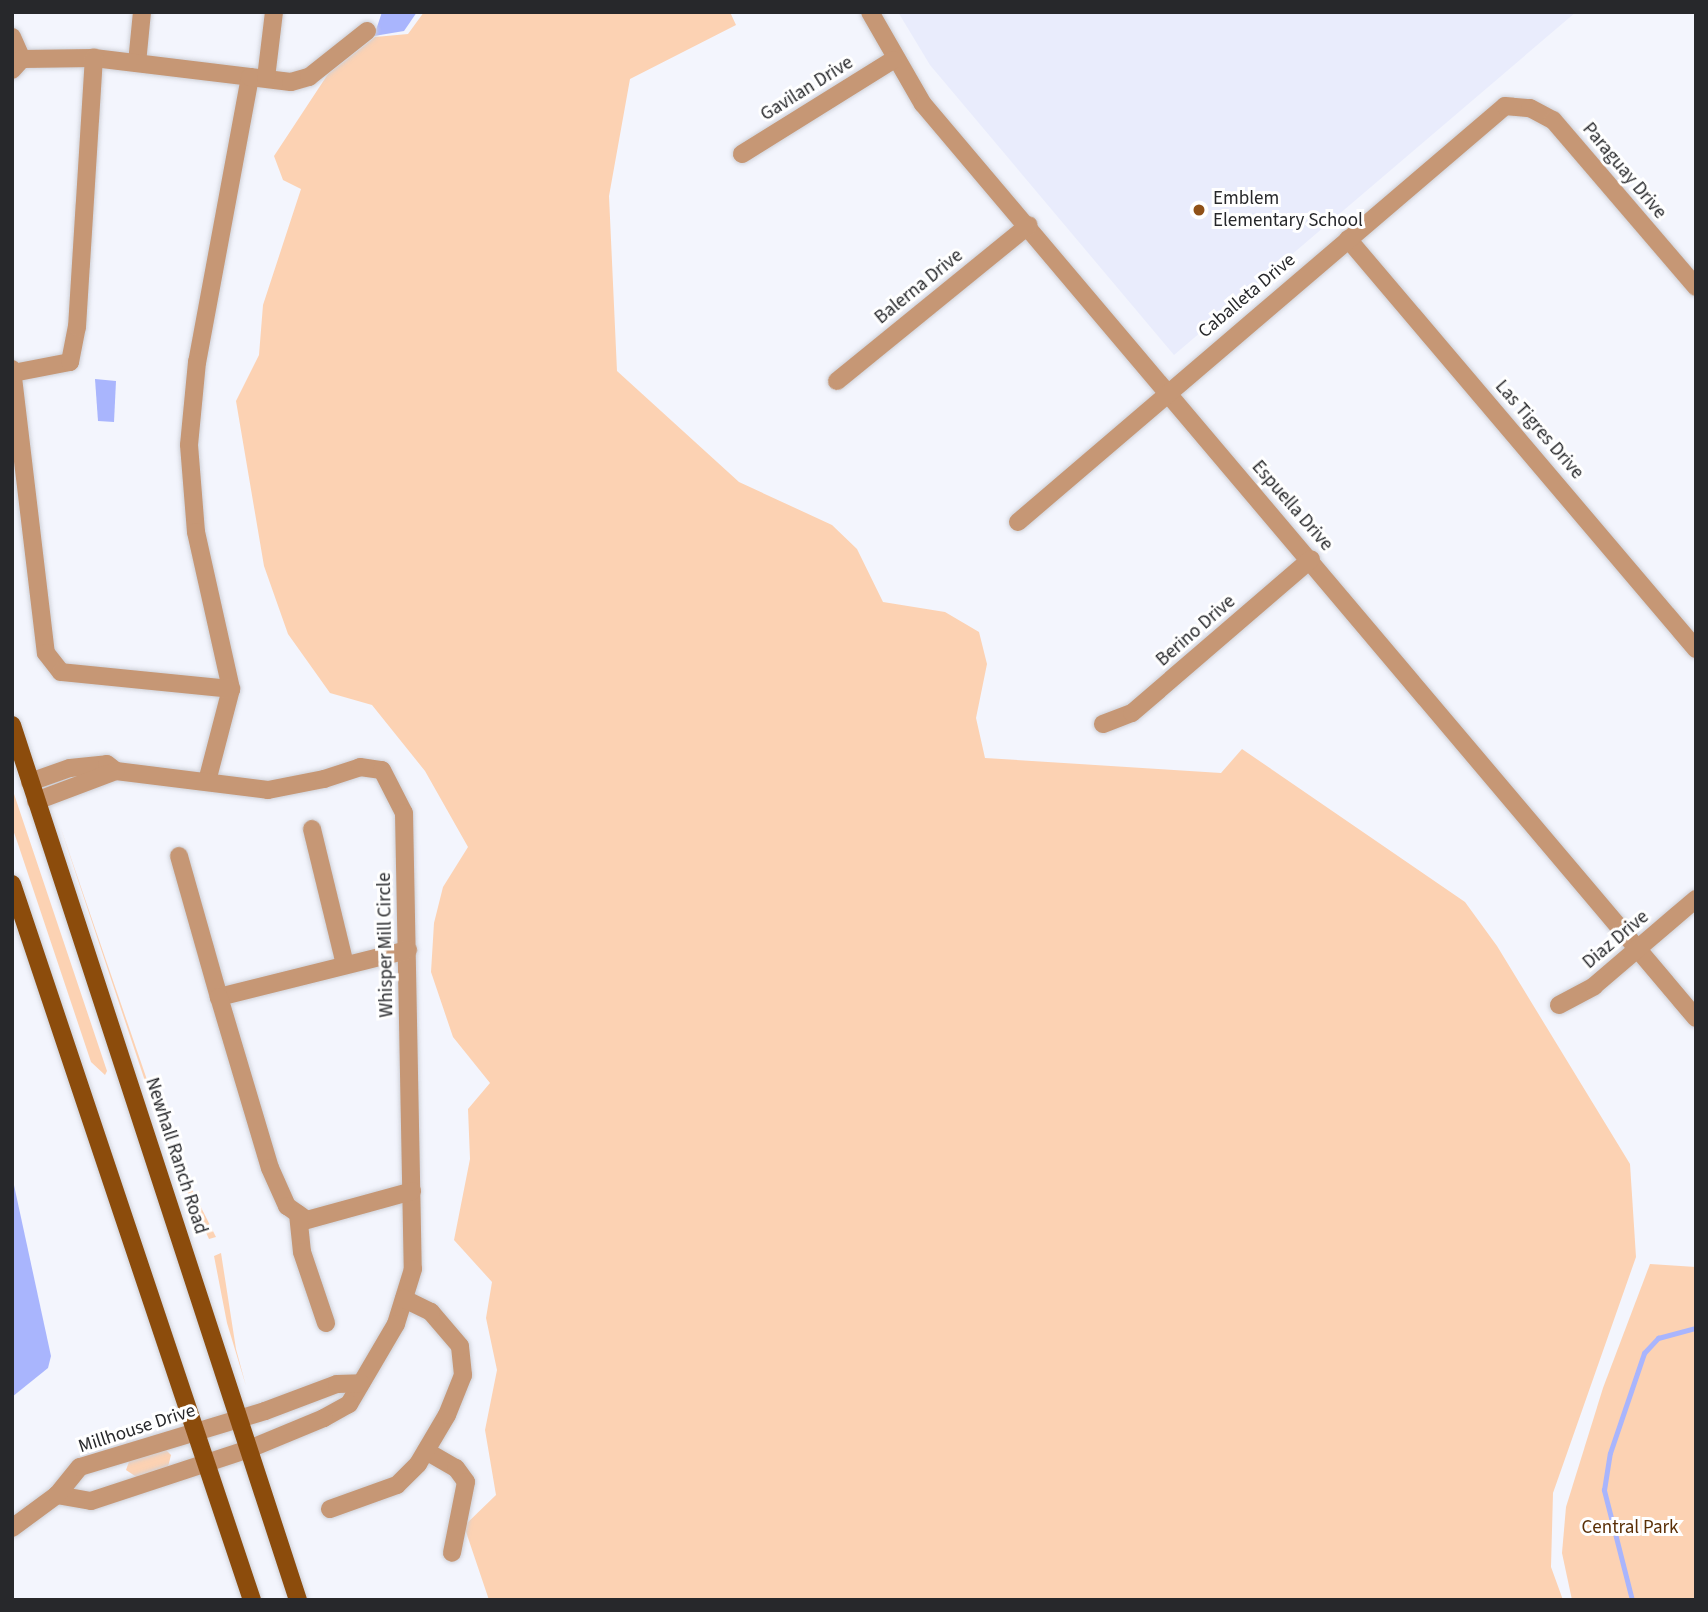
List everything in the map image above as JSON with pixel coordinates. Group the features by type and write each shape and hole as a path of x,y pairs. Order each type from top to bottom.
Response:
{"main road":[{"name":"Newhall Ranch Road","path":"12,725 298,1600"},
{"path":"12,884 208,1462 252,1600"}],"street":[{"path":"137,63 142,12"},
{"path":"207,781 231,689 196,533 189,444 197,362 274,12"},
{"name":"Espuella Drive","path":"870,12 893,60 923,104 1029,225 1166,392 1311,559 1696,1018"},
{"path":"12,37 17,64 94,58 291,82 309,76 367,31"},
{"path":"94,58 77,327 70,362 13,371 46,653 61,672 231,689"},
{"name":"Gavilan Drive","path":"742,154 893,60"},
{"name":"Caballeta Drive","path":"1018,522 1166,392 1505,106"},
{"name":"Paraguay Drive","path":"1505,106 1530,108 1553,120 1696,287"},
{"name":"Balerna Drive","path":"837,381 1029,225"},
{"name":"Las Tigres Drive","path":"1348,239 1696,649"},
{"name":"Berino Drive","path":"1103,724 1132,713 1311,559"},
{"name":"Whisper Mill Circle","path":"30,782 89,764 107,764 116,771"},
{"name":"Whisper Mill Circle","path":"36,801 116,771 268,790 324,779 359,767 382,769 404,813 413,1269 396,1324 349,1404 249,1449"},
{"path":"312,828 345,964"},
{"path":"179,856 270,1168 287,1206 307,1220 412,1191"},
{"name":"Diaz Drive","path":"1559,1005 1594,986 1696,899"},
{"path":"219,997 408,950"},
{"path":"298,1214 302,1252 326,1324"},
{"path":"330,1509 397,1485 426,1451 463,1375 460,1346 431,1312 404,1299"},
{"path":"240,1419 337,1384 361,1383"},
{"name":"Millhouse Drive","path":"12,1528 57,1495 80,1467 240,1419"},
{"path":"57,1495 91,1501 249,1449"},
{"path":"426,1451 456,1468 466,1482 452,1553"}],"shaded area":[{"name":"Emblem Elementary School","path":"898,12 1576,12 1174,355 930,65"}],"green space":[{"path":"424,12 730,12 736,25 630,79 609,196 617,371 739,482 832,525 857,549 883,602 945,612 979,632 987,664 976,718 985,758 1221,773 1242,749 1465,902 1497,946 1630,1164 1636,1257 1553,1493 1551,1567 1563,1600 489,1600 464,1526 496,1495 485,1430 497,1370 486,1318 492,1282 454,1240 470,1159 468,1109 490,1083 453,1037 431,972 434,923 443,887 468,847 425,771 372,705 330,693 288,634 264,566 236,401 259,355 263,305 301,189 283,180 274,156 328,74 375,37 408,34"},
{"path":"12,788 107,1071 105,1075 91,1062 12,827"},
{"path":"60,826 169,1144 216,1237 209,1239 168,1150"},
{"path":"221,1253 236,1349 246,1386 227,1323 214,1256"},
{"name":"Central Park","path":"1650,1264 1696,1267 1696,1600 1572,1600 1562,1553 1566,1507 1603,1388"},
{"path":"166,1450 171,1455 168,1467 138,1478 126,1470 130,1459"}],"water":[{"path":"382,12 417,12 404,31 374,36"},
{"path":"95,379 116,381 114,422 98,421"},
{"path":"12,1176 51,1356 48,1368 12,1397"}],"waterway":[{"path":"1632,1600 1604,1490 1610,1453 1644,1353 1658,1338 1696,1328"}],"place":[{"name":"Emblem Elementary School","path":"1199,210"}]}
